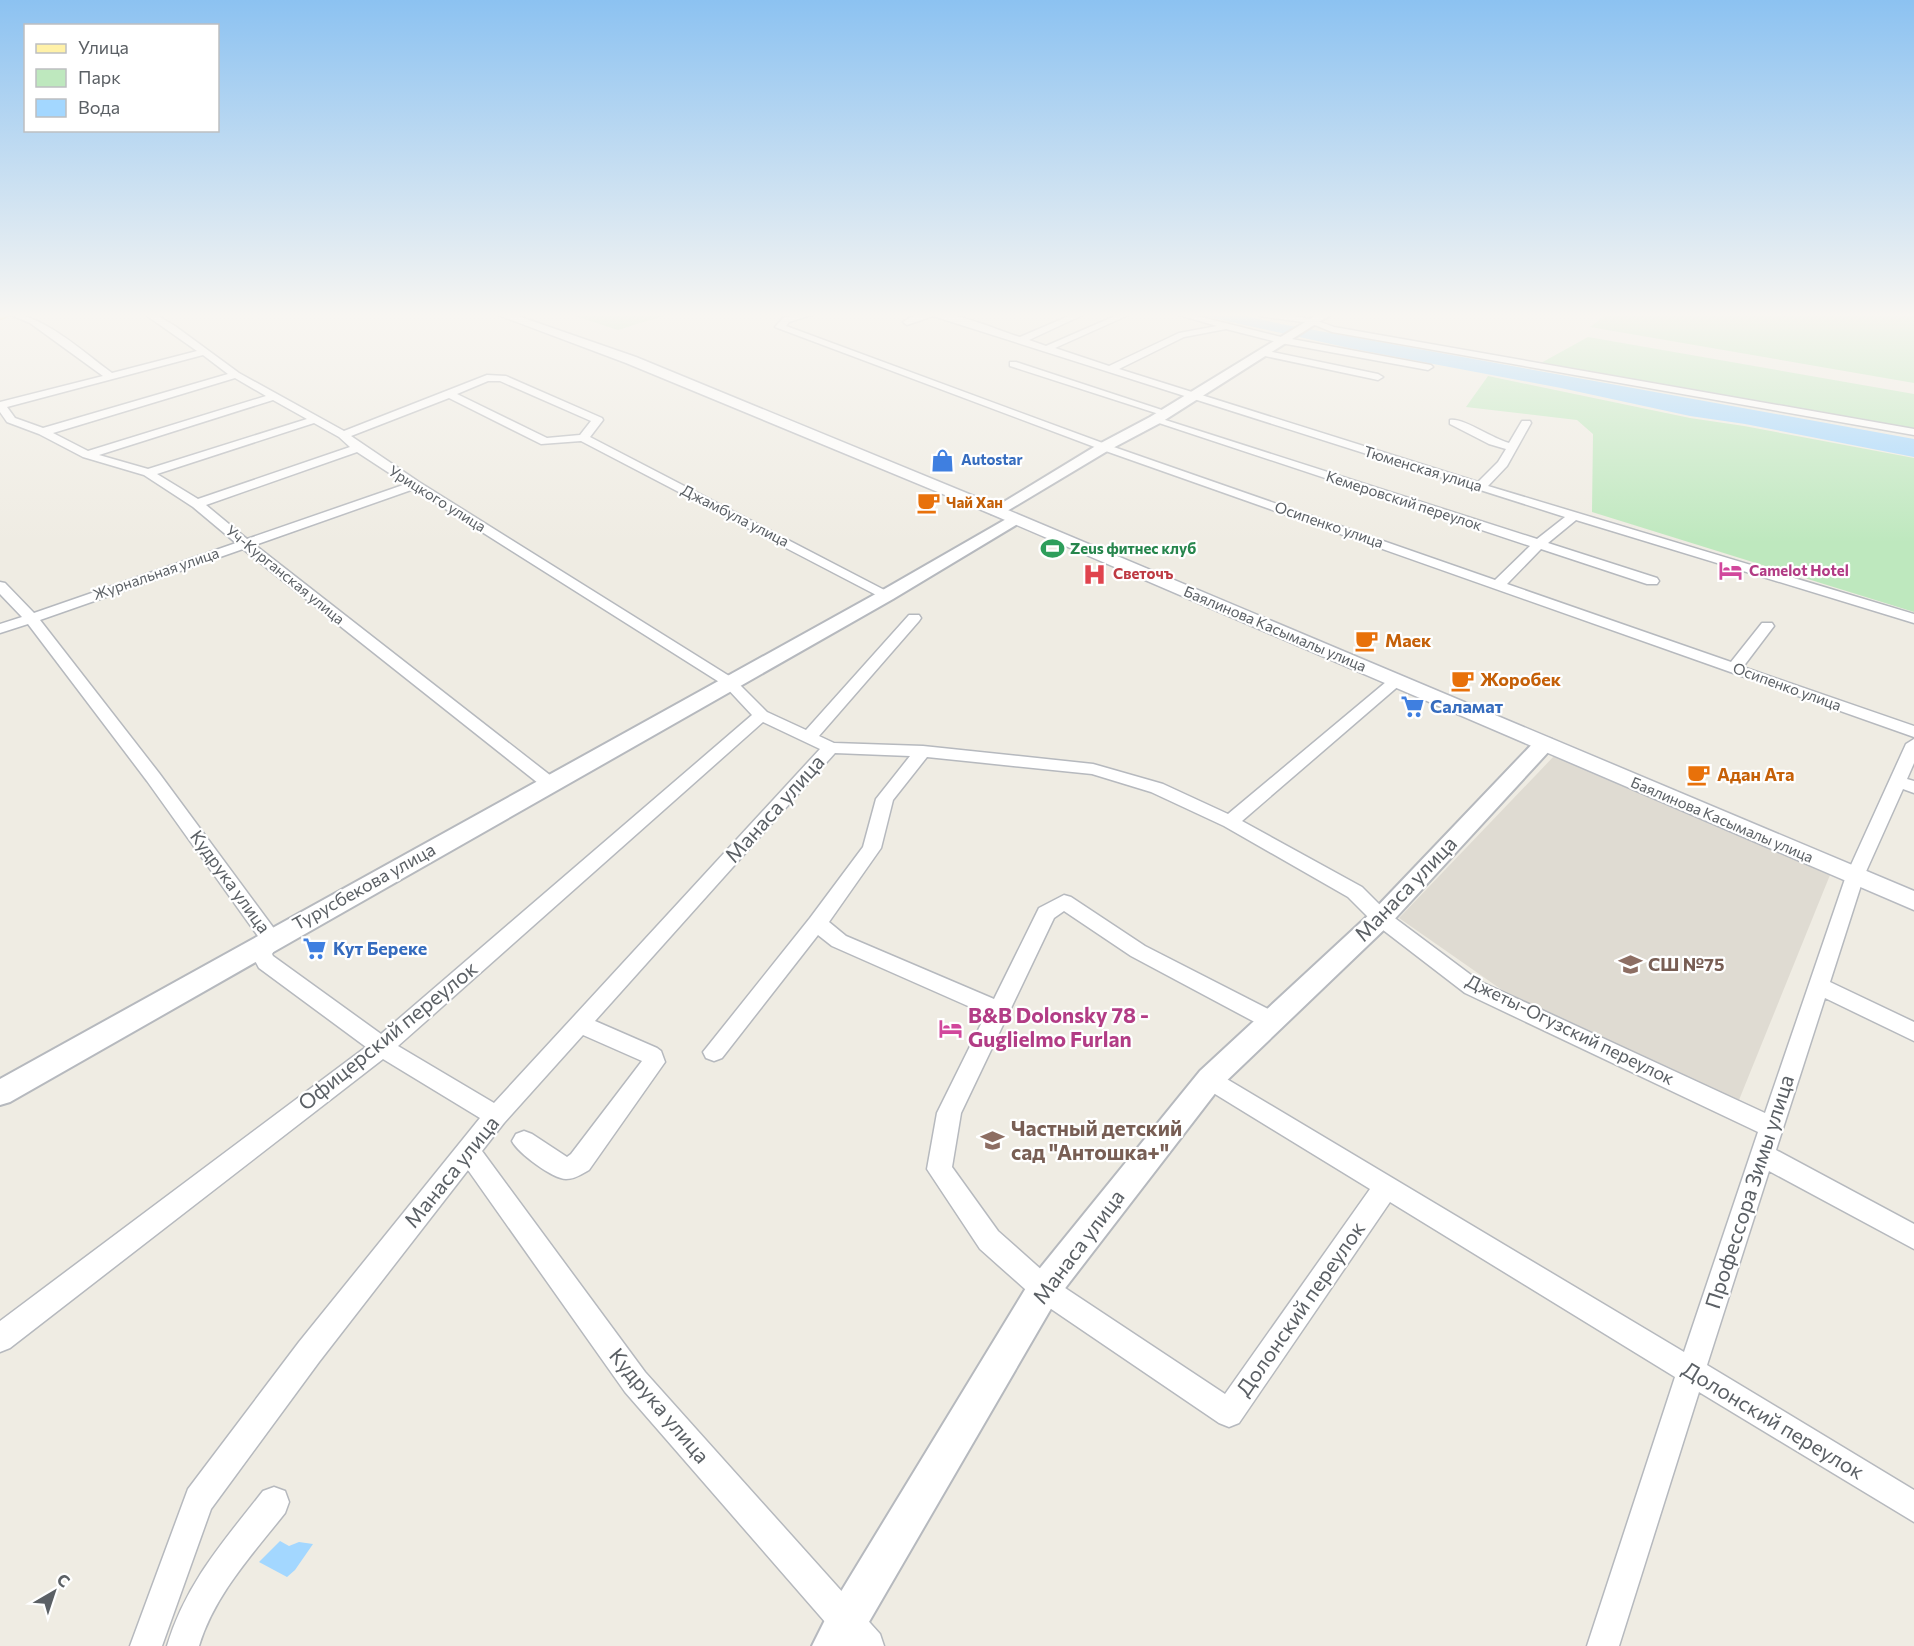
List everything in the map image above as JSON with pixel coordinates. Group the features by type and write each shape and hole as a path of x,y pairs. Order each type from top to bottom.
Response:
{"main road":[{"name":"Баялинова Касымалы улица","path":"704,390 997,511 1914,901"}],"street":[{"path":"0,405 60,390"},
{"path":"43,432 186,390"},
{"name":"Урицкого улица","path":"264,390 343,435 358,448 415,485 729,682"},
{"path":"343,435 459,390"},
{"path":"449,394 545,442 583,438 598,420 529,390"},
{"name":"Осипенко улица","path":"950,390 1104,447 1499,584 1914,732"},
{"name":"Кемеровский переулок","path":"1085,390 1538,545 1652,581"},
{"name":"Тюменская улица","path":"1173,390 1480,488 1914,619"},
{"path":"997,511 1204,390"},
{"path":"1676,390 1914,432"},
{"path":"87,455 276,396"},
{"name":"Уч-Курганская улица","path":"0,405 11,420 43,432 87,455 148,473 197,504 549,783"},
{"path":"148,473 314,420"},
{"path":"1454,423 1493,441 1513,447"},
{"path":"1480,488 1503,464 1526,423"},
{"name":"Джамбула улица","path":"583,438 886,595"},
{"path":"197,504 358,448"},
{"name":"Журнальная улица","path":"0,628 415,485"},
{"path":"1499,584 1538,545 1574,516"},
{"path":"729,682 886,595 1015,519"},
{"name":"Кудрука улица","path":"0,586 31,618 153,777 272,939 261,953 266,962 382,1047 496,1116"},
{"path":"808,737 914,618"},
{"path":"1734,668 1767,626"},
{"path":"1230,822 1397,680"},
{"name":"Манаса улица","path":"729,682 761,715 831,748 923,751 1093,769 1157,788 1230,822"},
{"name":"Турусбекова улица","path":"0,1093 729,682"},
{"name":"Офицерский переулок","path":"0,1338 382,1047 761,715"},
{"name":"Манаса улица","path":"839,1634 1044,1289 1210,1079 1381,918 1544,744"},
{"name":"Профессора Зимы улица","path":"1603,1646 1691,1371 1855,876 1906,784 1914,744"},
{"name":"Манаса улица","path":"146,1646 199,1500 309,1352 496,1116 831,748"},
{"path":"714,1052 817,923 872,848 885,799 923,751"},
{"name":"Джеты-Огузский переулок","path":"1230,822 1355,892 1381,918 1472,987 1772,1127"},
{"name":"Долонский переулок","path":"1272,1021 1138,951 1065,902 1046,913 949,1113 939,1169 989,1240 1044,1289 1229,1413 1387,1186"},
{"path":"817,923 839,941 999,1010"},
{"path":"1818,985 1914,1032"},
{"path":"524,1141 563,1168 570,1168 580,1162 654,1062 653,1057 649,1054 579,1024"},
{"name":"Долонский переулок","path":"1210,1079 1914,1507"},
{"name":"Кудрука улица","path":"468,1151 635,1382 839,1634 868,1646"},
{"path":"1762,1155 1914,1237"},
{"path":"183,1646 202,1597 274,1502"}],"shaded area":[{"name":"СШ №75","path":"1556,754 1830,875 1739,1100 1535,1013 1399,918"}],"green space":[{"path":"1478,390 1554,390 1690,418 1914,458 1914,612 1592,512 1593,434 1577,420 1466,407"},
{"path":"1693,390 1890,390 1914,394 1914,429"}],"water":[{"path":"1569,390 1643,390 1914,439 1914,457 1745,424 1690,416"},
{"path":"280,1541 289,1546 299,1542 313,1544 295,1570 287,1577 259,1562"}],"place":[{"name":"Autostar","path":"943,460"},
{"name":"Чай Хан","path":"928,503"},
{"name":"Zeus фитнес клуб","path":"1052,549"},
{"name":"Camelot Hotel","path":"1731,571"},
{"name":"Светочъ","path":"1095,574"},
{"name":"Маек","path":"1367,641"},
{"name":"Жоробек","path":"1462,680"},
{"name":"Саламат","path":"1412,707"},
{"name":"Адан Ата","path":"1699,775"},
{"name":"Кут Береке","path":"315,949"},
{"name":"СШ №75","path":"1630,965"},
{"name":"B&B Dolonsky 78 - Guglielmo Furlan","path":"950,1028"},
{"name":"Частный детский сад \"Антошка+\"","path":"993,1141"}]}
